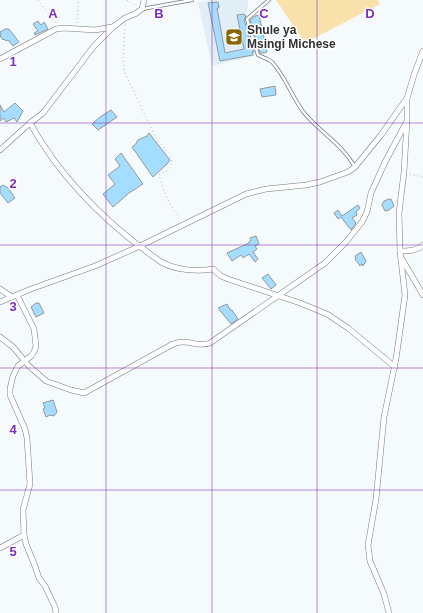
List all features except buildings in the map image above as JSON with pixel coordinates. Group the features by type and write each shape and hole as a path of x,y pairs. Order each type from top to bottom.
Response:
{"street":[{"path":"0,150 42,113 86,55 113,27 125,18 142,9 144,0"},
{"path":"0,59 56,29 96,30 113,27"},
{"path":"389,613 384,594 370,561 368,545 376,499 384,417 395,367 405,295 400,251 398,213 404,172 407,98 423,51"},
{"path":"0,302 82,271 140,246 246,194 266,189 320,182 348,172 355,167 381,135 407,98"},
{"path":"0,337 13,347 36,373 50,383 84,393 173,344 184,342 204,345 210,343 325,263 346,242 368,212 371,193 407,120"},
{"path":"30,122 42,144 63,173 102,214 157,260 168,266 182,269 213,269 221,276 228,279 307,305 327,314 348,328 395,367"},
{"path":"400,251 410,251 423,245"},
{"path":"401,257 423,295"},
{"path":"0,289 14,296 34,329 36,346 34,352 15,370 10,395 25,429 27,438 30,484 24,510 24,535 39,578 45,586 55,607 56,613"},
{"path":"0,548 24,535"}],"lane":[{"path":"142,9 192,0"},
{"path":"269,0 247,19 258,55 271,61 304,113 349,156 355,167"}],"path":[{"path":"38,0 61,29"},
{"path":"72,29 77,22 78,0"},
{"path":"127,0 142,9"},
{"path":"125,18 123,59 125,73 157,140 170,154 172,162 167,171 159,175 170,206 185,224"},
{"path":"404,172 413,176 423,177"}],"shaded area":[{"path":"210,0 248,0 247,19 258,55 212,66 198,2"},
{"path":"276,0 378,0 380,4 305,43"}],"place":[{"name":"Shule ya Msingi Michese","path":"234,37"}]}
